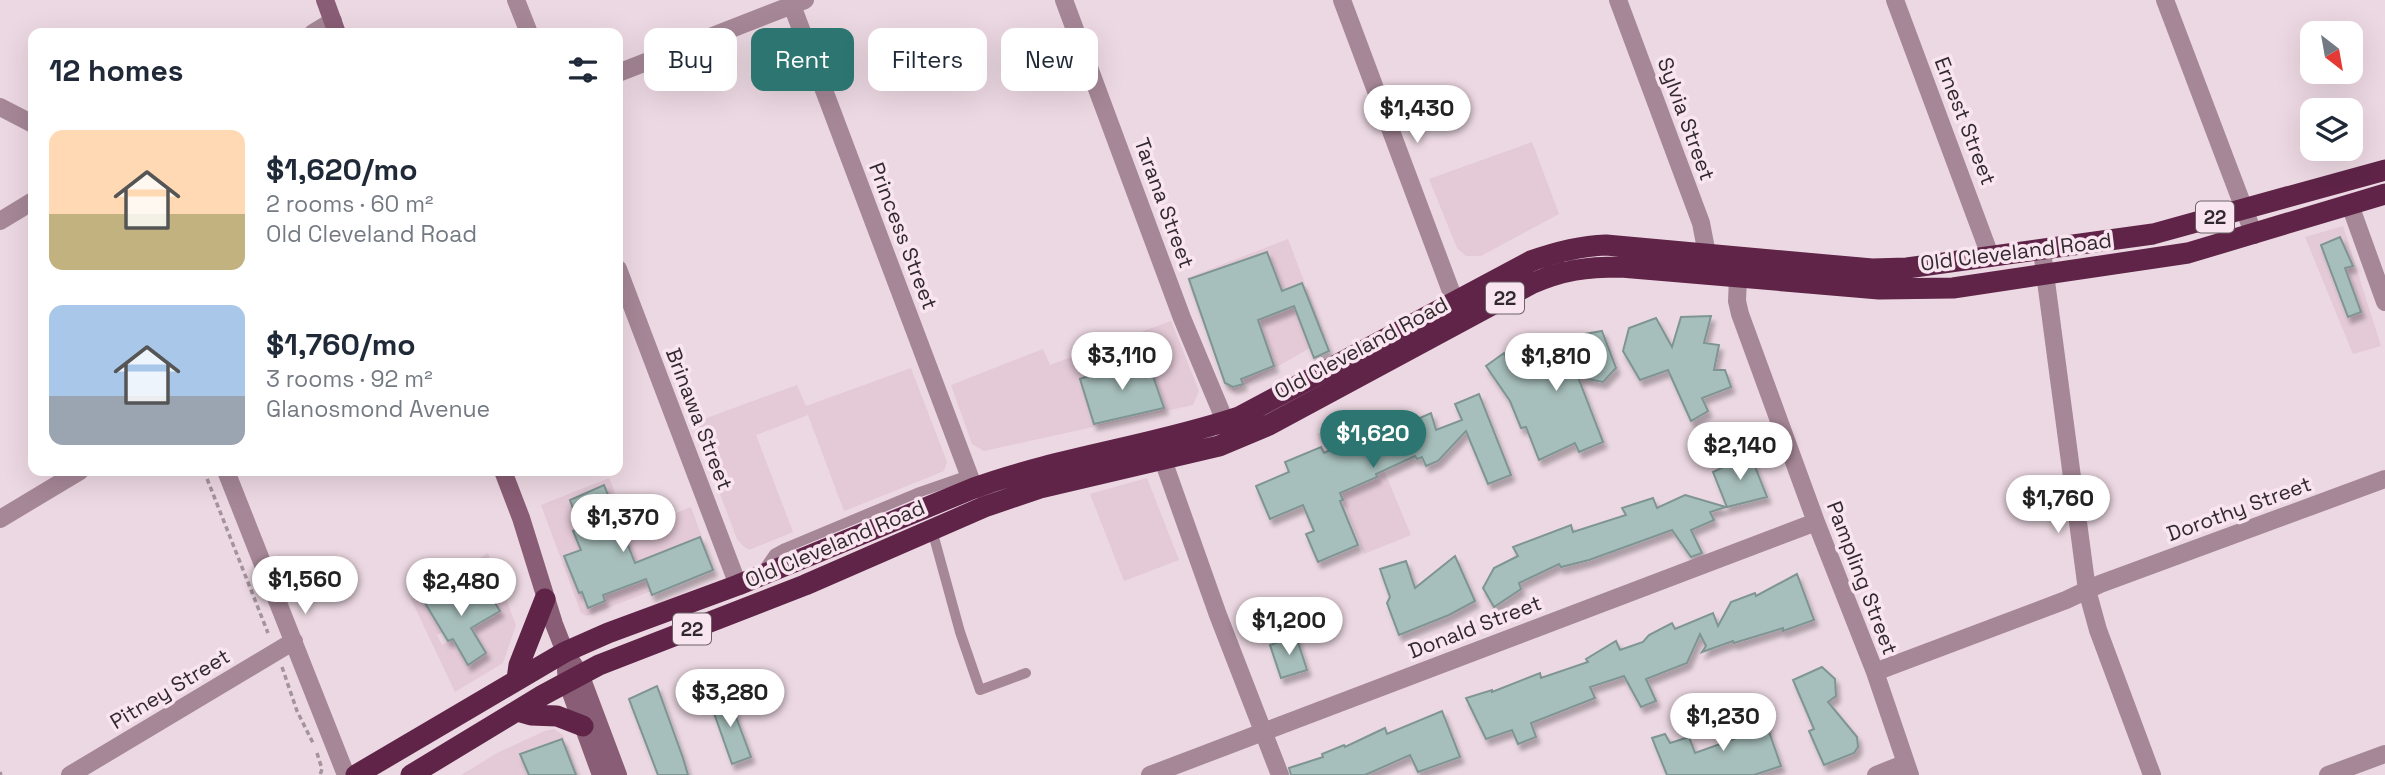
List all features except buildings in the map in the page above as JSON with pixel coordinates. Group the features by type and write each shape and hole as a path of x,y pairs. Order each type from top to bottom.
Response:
{"highway":[{"name":"Old Cleveland Road","path":"356,775 517,679 565,652 608,633 738,585 971,481 1200,429 1224,421 1268,402 1531,261 1583,246 1606,245 1872,269 1907,268 2153,234 2385,170"},
{"name":"Old Cleveland Road","path":"411,775 573,678 805,585 996,502 1040,488 1219,446 1269,425 1552,275 1583,267 1620,267 1879,289 1927,290 2165,258 2385,194"},
{"path":"517,679 519,665 545,599"},
{"path":"517,711 531,715 557,716 583,726"}],"main road":[{"path":"325,0 335,27"},
{"path":"505,476 565,652 583,726 601,775"},
{"path":"573,678 618,775"}],"street":[{"path":"516,0 526,28"},
{"name":"Tarana Street","path":"1064,0 1182,318 1224,421"},
{"path":"1342,0 1455,302"},
{"name":"Sylvia Street","path":"1618,0 1701,223 1707,254"},
{"name":"Ernest Street","path":"1895,0 1991,258"},
{"path":"2165,0 2254,234"},
{"path":"623,71 796,2"},
{"name":"Princess Street","path":"796,2 971,481"},
{"path":"0,107 28,121"},
{"path":"0,221 28,204"},
{"path":"2350,205 2385,302"},
{"path":"2042,251 2087,590 2098,630 2152,775"},
{"name":"Pampling Street","path":"1738,277 1737,301 1740,314 1815,522 1875,672 1908,769"},
{"name":"Brinawa Street","path":"623,282 738,585"},
{"path":"1163,460 1218,615 1280,775"},
{"path":"0,519 72,476"},
{"path":"228,476 346,775"},
{"name":"Dorothy Street","path":"1875,672 2385,479"},
{"name":"Donald Street","path":"1150,775 1815,522"},
{"name":"Pitney Street","path":"70,775 294,641"},
{"path":"2328,775 2385,754"},
{"path":"1876,775 1908,769"}],"lane":[{"path":"932,529 960,632 980,690 1026,673"}],"path":[{"path":"206,476 268,634"},
{"path":"282,667 297,711 316,750 322,769 320,775"}],"shaded area":[{"path":"1532,142 1559,214 1481,256 1466,256 1457,248 1429,179"},
{"path":"2343,226 2381,346 2353,354 2305,237"},
{"path":"1288,239 1326,339 1234,391 1225,385 1187,278"},
{"path":"1171,321 1199,391 1193,405 984,451 972,444 951,385 1043,349 1050,365"},
{"path":"911,368 947,462 944,471 844,511 808,415 756,435 793,532 749,550 743,546 737,539 693,423 797,385 806,406"},
{"path":"1359,411 1411,535 1364,554 1317,434"},
{"path":"609,478 631,531 691,507 713,567 587,616 581,613 541,505"},
{"path":"1147,478 1179,560 1124,581 1090,494"},
{"path":"488,553 516,625 503,663 455,692 411,599","holes":["449,582 464,606 488,592 500,611 471,628 486,653 468,664 453,639 442,645 437,635 442,632 422,598"]},
{"path":"554,729 563,735 578,775 461,775 499,752"}]}
